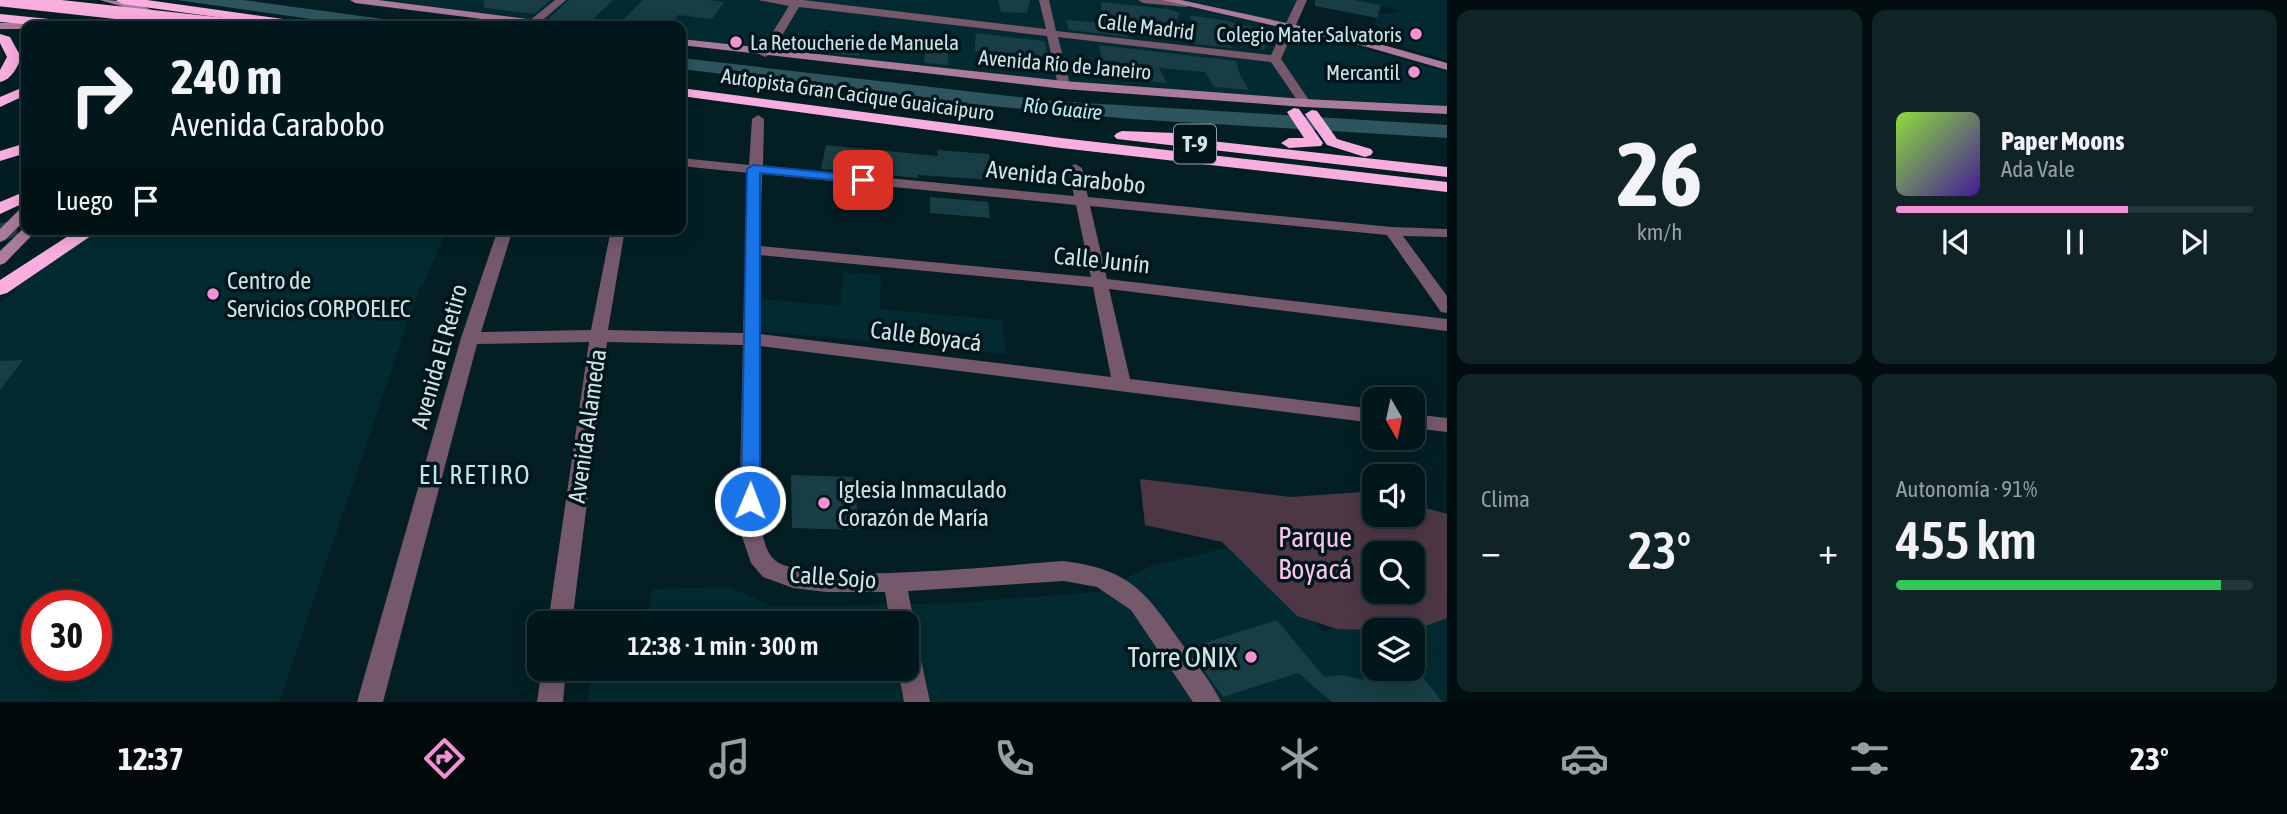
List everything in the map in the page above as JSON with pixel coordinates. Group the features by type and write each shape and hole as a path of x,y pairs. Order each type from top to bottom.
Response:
{"highway":[{"path":"2,0 193,21"},
{"path":"59,0 167,11 214,21"},
{"path":"122,0 270,21"},
{"path":"0,7 117,21"},
{"path":"0,18 32,21"},
{"path":"0,26 21,38"},
{"path":"0,38 5,40 14,57 12,65 0,78"},
{"path":"0,92 21,69"},
{"name":"Autopista Gran Cacique Guaicaipuro","path":"686,80 1122,136 1447,172"},
{"path":"0,103 21,92"},
{"name":"Autopista Gran Cacique Guaicaipuro","path":"686,93 1061,143 1447,187"},
{"path":"686,102 1061,143"},
{"path":"1303,109 1332,142 1347,149 1447,160"},
{"name":"T-9","path":"1122,136 1310,145 1315,143 1303,109"},
{"path":"0,144 21,138"},
{"path":"0,156 21,150"},
{"path":"0,169 21,164"},
{"path":"0,211 21,199"},
{"path":"0,211 21,209"},
{"path":"26,269 33,260 69,235"},
{"path":"0,289 26,269 82,235"}],"street":[{"path":"0,7 19,0"},
{"path":"105,0 152,12 163,21"},
{"path":"355,0 518,21"},
{"path":"535,21 561,0"},
{"name":"Calle Madrid","path":"763,0 1275,59"},
{"path":"1044,0 1064,85"},
{"path":"1143,0 1186,4"},
{"path":"1167,0 1369,44 1444,67"},
{"path":"1302,0 1275,59 1303,109"},
{"path":"765,54 797,2"},
{"path":"0,26 21,26"},
{"name":"Avenida Río de Janeiro","path":"686,43 765,54 1064,85 1247,99 1303,109"},
{"path":"1303,109 1447,110"},
{"path":"1303,109 1447,117"},
{"name":"Calle Sojo","path":"758,119 753,169 750,528 757,554 774,572 798,579 839,582 1064,571 1101,578 1128,593 1139,603 1208,702"},
{"name":"Avenida Carabobo","path":"686,162 1392,231 1447,233"},
{"path":"1074,169 1122,384"},
{"path":"0,237 21,214"},
{"path":"1392,231 1447,308"},
{"path":"0,260 25,235"},
{"name":"Avenida El Retiro","path":"370,702 470,338 504,235"},
{"name":"Avenida Alameda","path":"562,611 605,290 617,235"},
{"name":"Calle Junín","path":"752,250 1101,284 1447,325"},
{"name":"Calle Boyacá","path":"470,338 600,336 753,340 1362,414"},
{"path":"1425,422 1447,425"},
{"path":"895,581 900,611"},
{"path":"550,702 552,681"},
{"path":"913,681 917,702"}],"shaded area":[{"path":"365,0 1300,0 1284,30 1447,72 1447,106 1182,92 801,56 686,42 686,21 527,21"},
{"name":"Colegio Mater Salvatoris","path":"1354,0 1447,0 1447,60 1396,45 1374,23 1379,13 1391,14 1400,10"},
{"path":"88,235 444,235 424,284 419,289 279,702 0,702 0,303 31,275"},
{"path":"843,272 881,275 880,309 1002,320 1006,354 757,331 762,299 840,306"},
{"path":"1246,543 1323,631 1362,619 1362,681 1425,681 1425,618 1367,618 1413,604 1425,604 1425,601 1447,594 1447,702 588,702 591,681 919,681 919,611 649,611 652,589 728,587 775,607 952,603 1097,592 1151,566"}],"green space":[{"name":"Parque Boyacá","path":"1140,479 1291,497 1362,492 1362,527 1425,527 1425,508 1447,514 1447,618 1425,626 1425,618 1362,618 1362,630 1337,629 1297,616 1222,542 1145,525"}],"water":[{"path":"177,0 243,0 397,21 326,21"},
{"name":"Río Guaire","path":"686,59 1052,101 1447,125 1447,138 1131,119 969,104 686,70"}],"building":[{"path":"484,0 551,0 534,14 484,8"},
{"path":"569,0 613,0 591,21 548,19"},
{"path":"643,0 724,2 712,19 678,15 674,21 622,21"},
{"path":"998,0 1030,0 1027,13 1001,12"},
{"path":"1315,0 1354,0 1381,5 1377,18 1315,6"},
{"path":"1101,2 1168,9 1180,13 1174,25 1125,21 1129,37 1069,30 1066,20 1102,23"},
{"path":"1190,15 1272,32 1264,50 1230,42 1232,48 1194,44"},
{"path":"976,33 1044,41 1049,57 974,51"},
{"path":"837,35 865,37 859,56 830,53"},
{"path":"926,45 949,47 948,65 924,63"},
{"path":"1099,45 1236,61 1249,90 1214,87 1205,72 1159,68 1167,83 1130,80 1122,77 1116,61 1102,60"},
{"path":"826,145 938,156 937,150 989,154 993,180 918,175 918,178 821,169"},
{"path":"930,197 988,202 990,218 930,213"},
{"path":"23,360 0,390 0,361"},
{"name":"Iglesia Inmaculado Corazón de María","path":"791,475 854,477 859,530 792,528"},
{"name":"Torre ONIX","path":"1277,620 1324,677 1342,675 1362,681 1425,680 1443,702 1332,702 1298,673 1223,697 1188,648"}],"tunnel":[{"path":"0,232 21,227"}],"place":[{"name":"Colegio Mater Salvatoris","path":"1416,34"},
{"name":"La Retoucherie de Manuela","path":"736,42"},
{"name":"Mercantil","path":"1414,72"},
{"name":"Centro de Servicios CORPOELEC","path":"213,294"},
{"name":"Iglesia Inmaculado Corazón de María","path":"824,503"},
{"name":"Torre ONIX","path":"1251,657"}],"district":[{"name":"EL RETIRO","path":"475,475"}],"route":[{"path":"750,501 753,169 863,180"}]}
